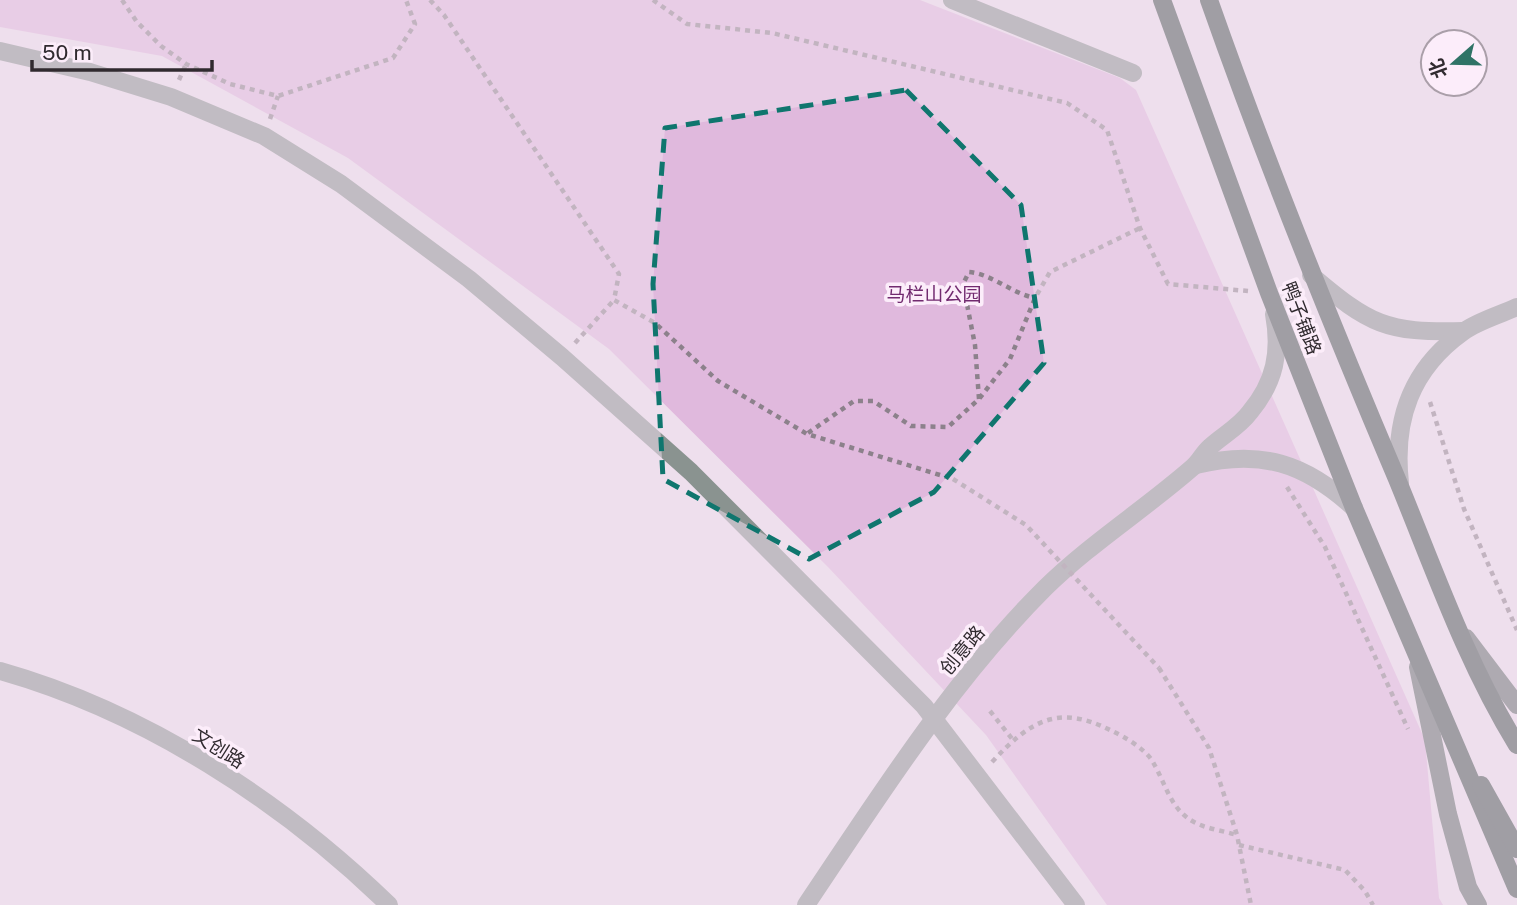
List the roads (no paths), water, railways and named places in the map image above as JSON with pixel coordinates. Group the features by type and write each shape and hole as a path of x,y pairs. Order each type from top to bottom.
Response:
{"main road":[{"name":"鸭子铺路","path":"1162,0 1192,74 1269,293 1354,508 1517,889"},
{"name":"鸭子铺路","path":"1209,0 1311,275 1454,622 1517,745"},
{"path":"1481,677 1517,762"},
{"path":"1433,696 1517,849"}],"street":[{"path":"952,0 1133,73"},
{"path":"0,51 90,72 171,97 264,136 351,192 469,279 562,357 691,472 934,718 1076,905"},
{"path":"1311,275 1357,311 1381,324 1418,332 1463,331"},
{"name":"创意路","path":"806,905 934,718 1045,588 1104,534 1196,465 1210,447 1249,414 1271,380 1278,345 1269,293"},
{"path":"1401,490 1398,463 1402,426 1410,392 1420,372 1463,331 1517,307"},
{"name":"创意路","path":"1196,465 1250,457 1295,467 1354,508"},
{"name":"鸭子铺路","path":"1454,622 1517,705"},
{"name":"鸭子铺路","path":"1413,647 1448,814 1468,887 1478,905"},
{"name":"文创路","path":"0,671 39,682 162,737 269,804 344,861 389,905"}],"park label":[{"name":"马栏山公园","path":"934,294"}]}
